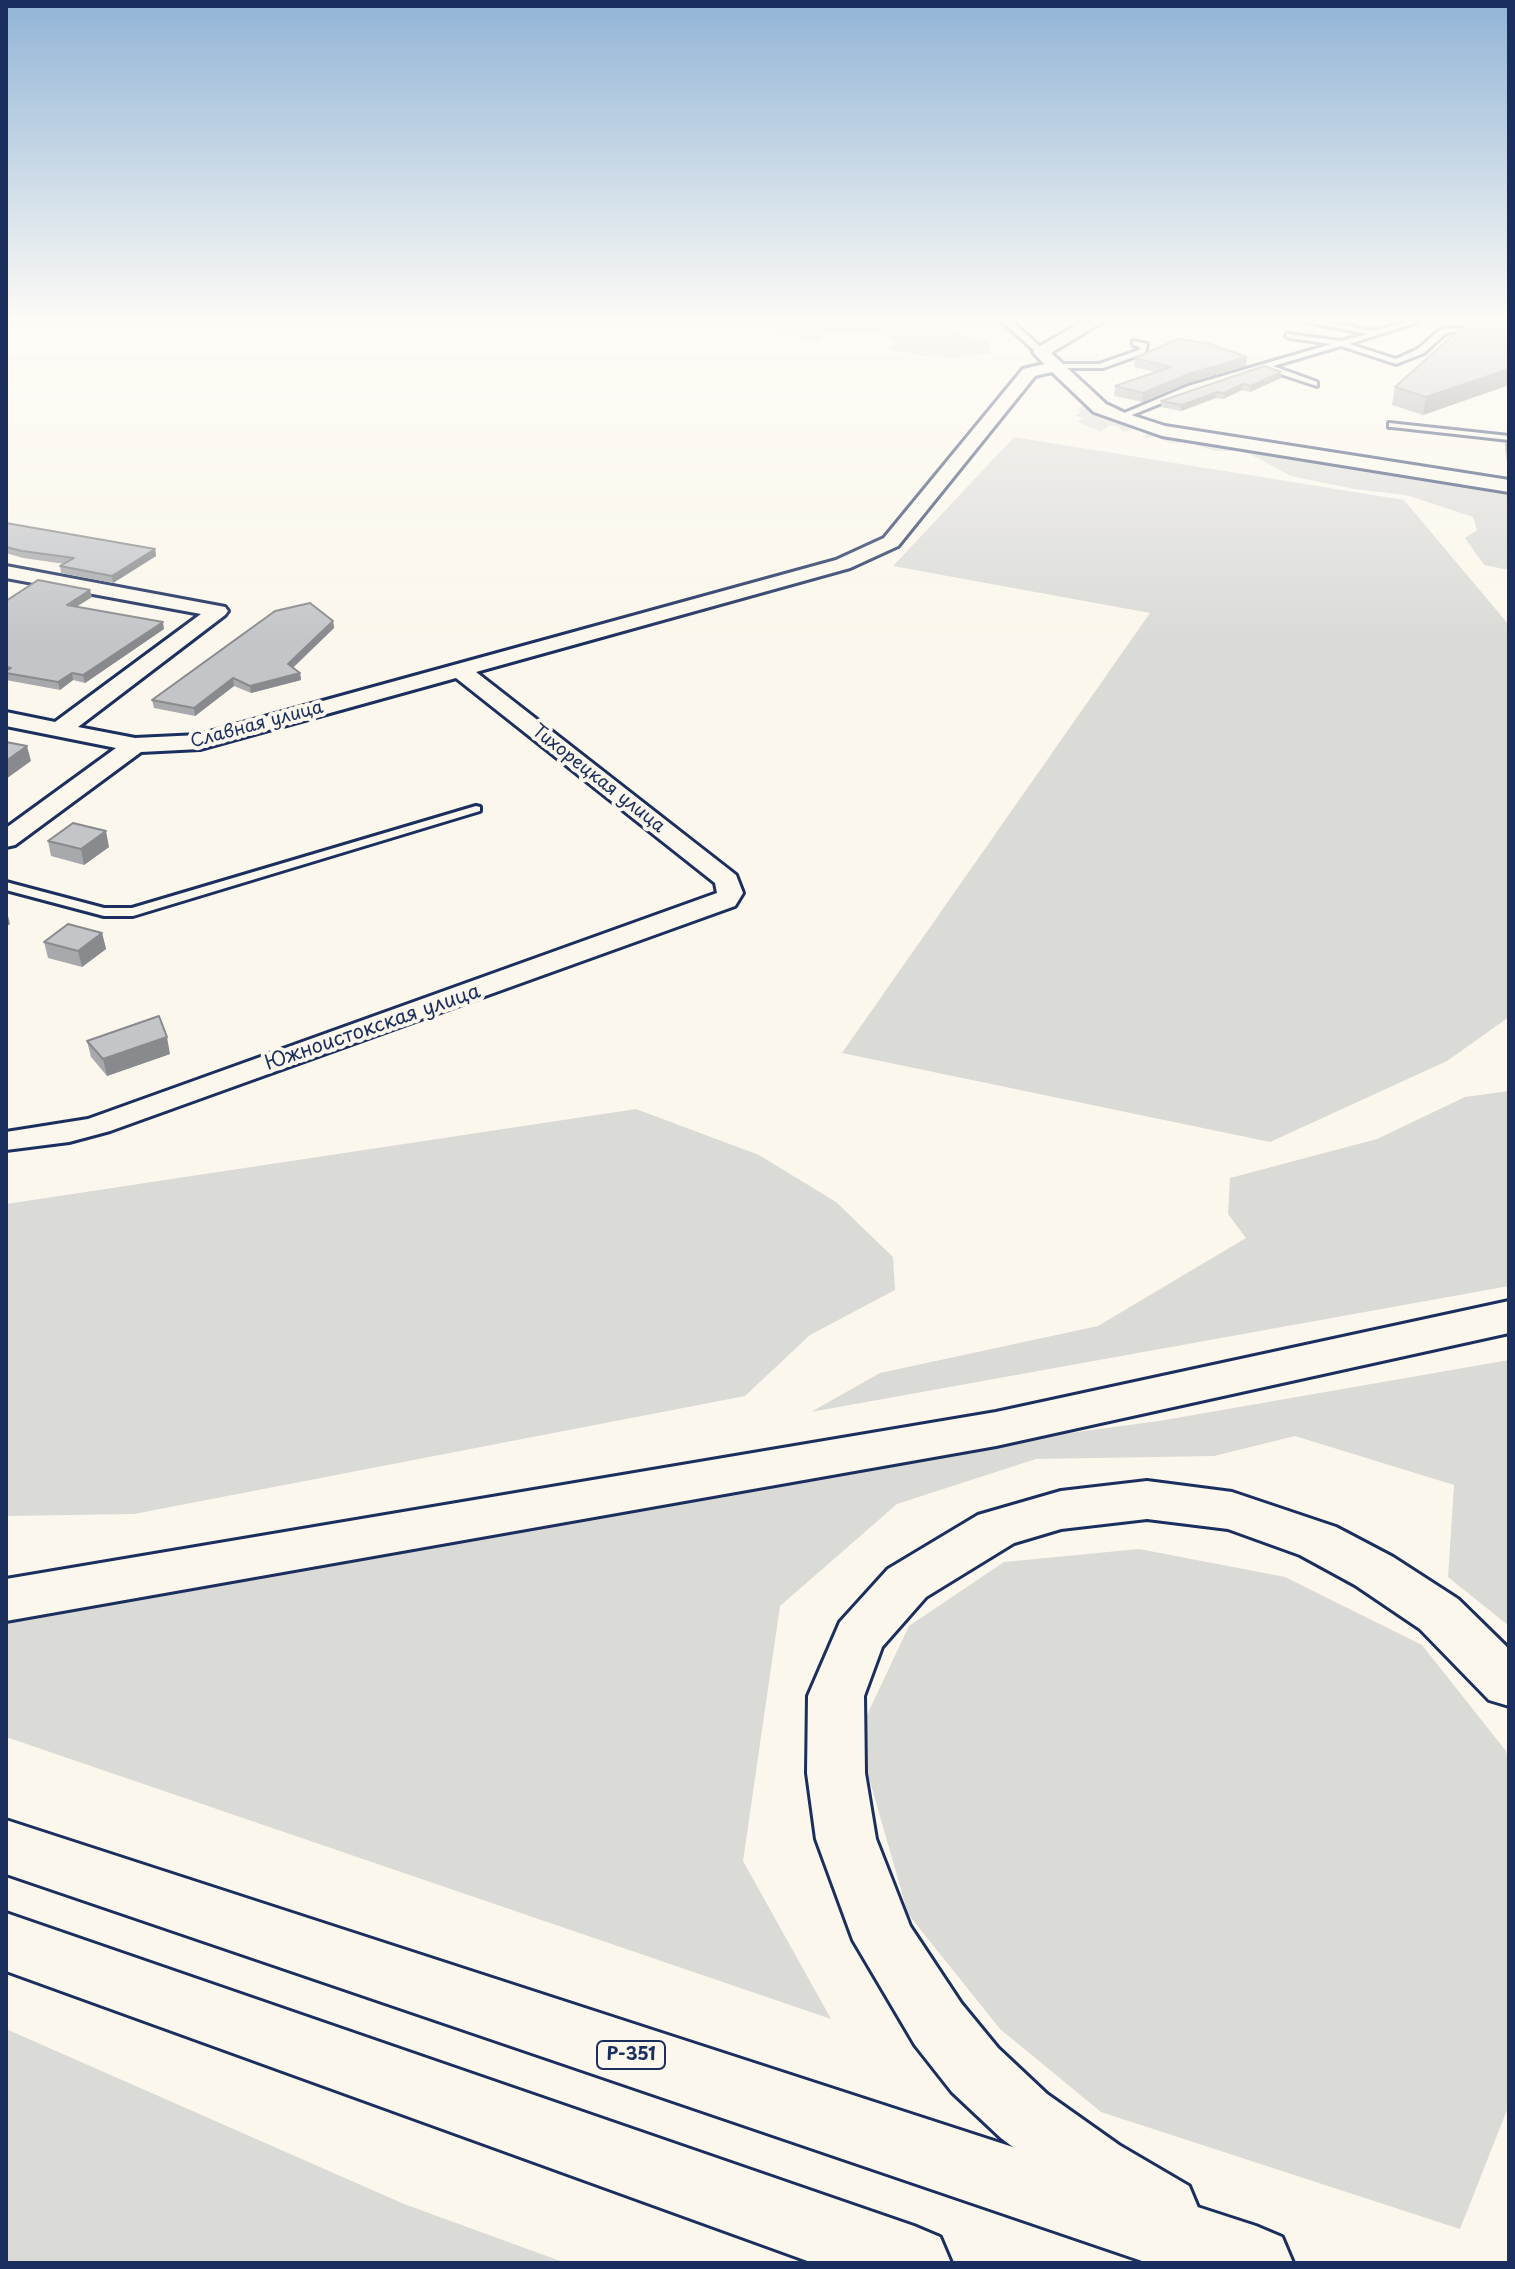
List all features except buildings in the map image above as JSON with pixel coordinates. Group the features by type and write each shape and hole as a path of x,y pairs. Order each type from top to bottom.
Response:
{"highway":[{"name":"Р-351","path":"6,1847 1256,2263"},
{"path":"6,1942 914,2263"}],"main road":[{"path":"6,1600 996,1429 1509,1317"},
{"path":"1256,2263 1095,2168 1024,2116 975,2070 938,2024 884,1940 846,1839 836,1773 836,1696 859,1637 907,1583 996,1529 1061,1510 1147,1500 1232,1511 1318,1541 1374,1571 1439,1614 1509,1684"}],"street":[{"name":"Славная улица","path":"6,719 135,745 176,745 219,738 843,564 891,542 984,428"},
{"path":"1152,428 1509,486"},
{"path":"6,572 218,611 59,730"},
{"name":"Тихорецкая улица","path":"458,669 727,880 730,893"},
{"path":"6,840 135,745"},
{"name":"Южноистокская улица","path":"6,1141 58,1135 99,1125 721,905 730,893"}],"lane":[{"path":"1418,428 1509,438"},
{"path":"6,886 104,912 133,912 476,809"}],"shaded area":[{"path":"1120,428 1168,428 1509,491 1509,570 1484,565 1465,538 1477,530 1473,517 1406,495 1354,489 1291,476 1244,451 1215,451 1189,443 1169,443 1157,437 1142,438 1147,434 1135,429 1123,432"},
{"path":"1014,437 1404,500 1509,625 1509,1017 1447,1061 1270,1142 842,1053 1150,613 893,566"},
{"path":"1509,1091 1509,1286 811,1412 880,1373 1098,1326 1246,1238 1228,1214 1230,1178 1377,1139 1465,1097"},
{"path":"636,1109 759,1155 836,1202 893,1257 895,1290 810,1335 745,1396 134,1514 6,1516 6,1204"},
{"path":"1509,1360 1509,1626 1448,1577 1454,1485 1295,1436 1214,1456 1036,1459 897,1504 780,1606 743,1861 831,2019 6,1737 6,1621 1047,1436 1159,1421"},
{"path":"1139,1549 1285,1577 1422,1645 1506,1751 1509,1770 1509,2105 1460,2229 1101,2112 1000,2029 908,1914 857,1736 909,1626 1004,1562"},
{"path":"6,2029 404,2204 566,2263 6,2263"}]}
